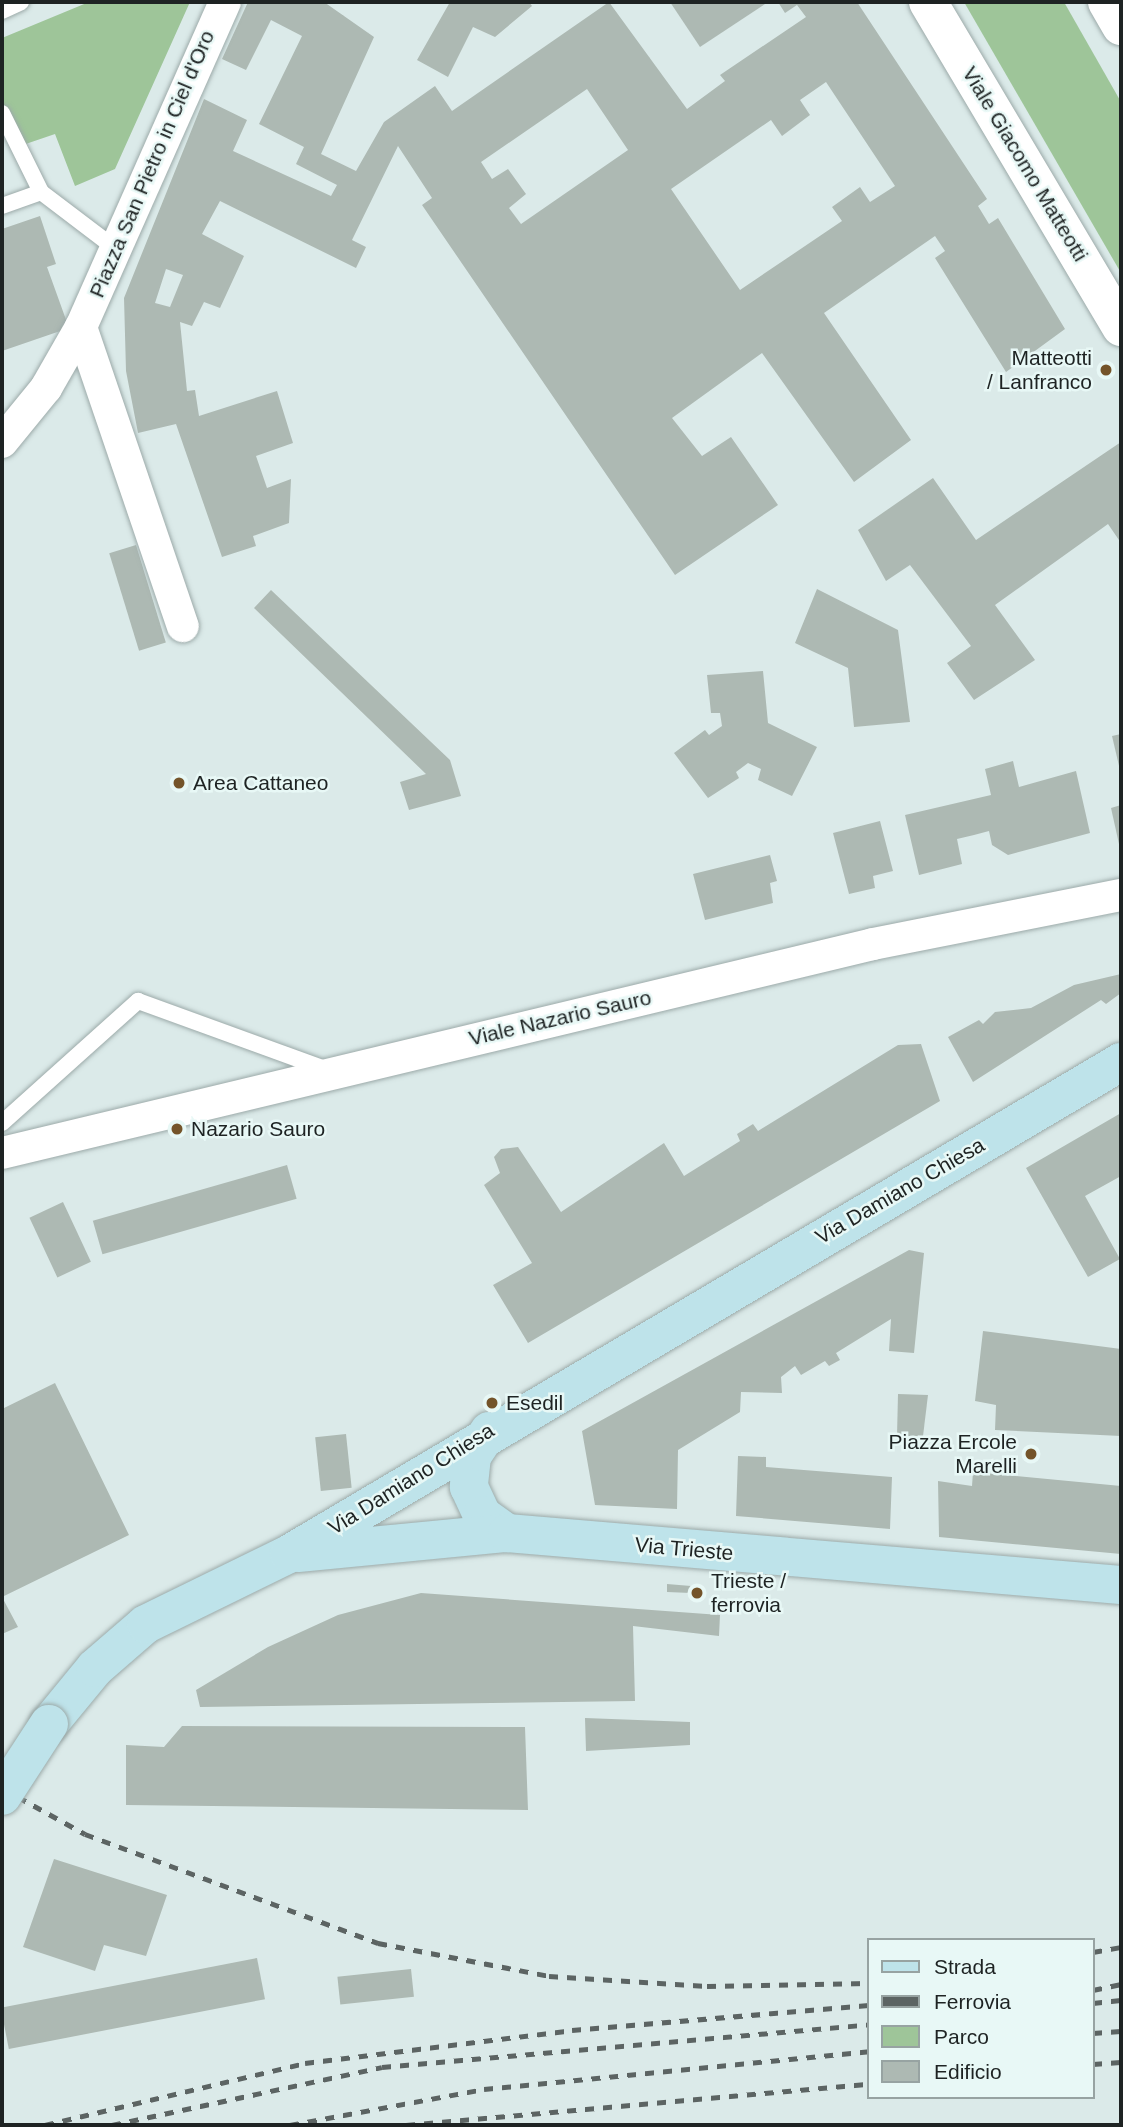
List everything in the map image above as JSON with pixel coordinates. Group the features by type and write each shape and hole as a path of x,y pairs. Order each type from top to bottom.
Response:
{"main road":[{"name":"Via Damiano Chiesa","path":"2,1797 49,1724 88,1675 146,1624 289,1554 489,1431 1121,1062"},
{"path":"489,1431 472,1456 469,1487 482,1515 507,1533"},
{"name":"Via Trieste","path":"289,1554 507,1533 1121,1585"}],"street":[{"name":"Piazza San Pietro in Ciel d'Oro","path":"2,442 46,388 81,327 225,2"},
{"name":"Viale Giacomo Matteotti","path":"928,2 1121,327"},
{"path":"1107,2 1121,26"},
{"path":"81,327 183,626"},
{"name":"Viale Nazario Sauro","path":"2,1153 328,1070 873,944 1121,895"}],"lane":[{"path":"2,11 21,2"},
{"path":"2,113 41,192 116,249"},
{"path":"2,206 41,192"},
{"path":"2,1123 138,1001 328,1070"}],"green space":[{"path":"89,2 190,2 115,169 75,186 55,134 11,149 2,125 2,38"},
{"path":"964,2 1064,2 1121,102 1121,273"}],"building":[{"path":"248,2 324,2 374,37 321,154 356,171 384,122 435,86 452,111 609,2 687,109 725,81 720,75 806,17 797,5 785,13 778,2 857,2 987,199 978,206 989,224 998,218 1065,329 1006,372 935,258 945,251 935,236 824,313 911,440 854,482 762,353 672,418 702,456 731,437 778,505 675,575 422,205 432,198 398,146 352,240 366,247 356,268 220,201 202,234 244,256 220,308 204,302 192,326 180,322 187,391 195,390 199,416 277,391 293,443 256,456 267,488 291,479 289,523 253,536 256,546 222,557 176,424 138,433 126,371 124,298 204,99 247,120 233,151 331,196 337,185 296,164 304,147 259,124 302,36 271,20 246,70 222,59","holes":["826,82 895,186 870,202 860,187 832,207 842,221 740,290 671,189 771,120 782,136 810,115 800,100","587,89 628,150 521,224 509,208 526,194 508,169 492,179 481,162","166,269 183,275 170,307 155,303"]},
{"path":"450,2 529,2 532,6 495,37 473,27 448,77 417,60"},
{"path":"670,2 768,2 700,47"},
{"path":"40,216 56,264 47,267 69,328 2,351 2,229"},
{"path":"1121,442 1121,543 1108,524 995,605 1035,660 974,700 947,663 971,646 910,565 886,581 858,530 933,478 976,540"},
{"path":"136,545 166,643 139,651 109,553"},
{"path":"817,589 898,630 910,722 854,727 848,668 795,643"},
{"path":"271,590 450,760 461,796 409,810 400,782 426,774 254,608"},
{"path":"763,671 768,723 817,747 792,796 758,780 761,769 748,763 736,772 739,778 708,798 674,753 705,730 709,735 722,726 720,713 711,713 707,675"},
{"path":"1121,734 1121,770 1120,770 1112,736"},
{"path":"1013,761 1019,787 1076,771 1090,833 1008,855 992,845 989,831 957,839 962,864 919,875 905,815 991,795 985,769"},
{"path":"1121,805 1121,844 1119,844 1111,808"},
{"path":"880,821 893,871 873,876 875,888 849,894 833,833"},
{"path":"770,855 777,881 770,883 773,903 705,920 693,874"},
{"path":"1121,974 1121,993 1106,1004 1101,1000 973,1082 948,1037 979,1020 983,1024 995,1012 1031,1008 1074,985"},
{"path":"921,1044 940,1101 528,1343 493,1285 532,1263 484,1185 500,1173 494,1157 501,1149 518,1147 561,1212 664,1143 684,1176 740,1141 737,1134 753,1124 758,1131 898,1045"},
{"path":"1121,1113 1121,1176 1085,1196 1120,1259 1088,1277 1026,1168"},
{"path":"287,1165 297,1199 102,1254 93,1221"},
{"path":"63,1202 91,1262 57,1277 29,1218"},
{"path":"909,1250 924,1253 914,1353 889,1351 891,1319 836,1353 840,1360 829,1366 825,1361 801,1375 795,1366 781,1377 782,1393 741,1392 740,1412 678,1450 677,1509 595,1505 582,1431"},
{"path":"983,1331 1121,1349 1121,1436 995,1430 996,1405 975,1401"},
{"path":"55,1383 129,1535 2,1597 2,1409"},
{"path":"898,1394 928,1395 923,1436 897,1436"},
{"path":"346,1434 352,1488 321,1491 315,1437"},
{"path":"738,1456 766,1457 766,1467 892,1477 890,1529 736,1516"},
{"path":"973,1472 1121,1486 1121,1554 939,1537 938,1481 972,1486"},
{"path":"667,1584 691,1586 691,1593 667,1592"},
{"path":"421,1593 720,1615 719,1636 633,1626 635,1701 200,1707 196,1690 268,1647 338,1615"},
{"path":"2,1597 18,1627 2,1634"},
{"path":"585,1718 690,1722 690,1745 586,1751"},
{"path":"182,1726 525,1727 528,1810 126,1805 126,1745 164,1747"},
{"path":"54,1859 167,1895 146,1956 104,1945 95,1971 23,1947"},
{"path":"257,1958 265,1999 9,2049 2,2008"},
{"path":"411,1969 414,1997 340,2005 337,1977"}],"railway":[{"path":"2,1788 85,1834 378,1943 549,1976 707,1986 867,1983"},
{"path":"1095,1952 1121,1947"},
{"path":"1095,1990 1121,1984"},
{"path":"1095,2003 1121,2000"},
{"path":"45,2125 305,2063 572,2030 867,2005"},
{"path":"112,2125 382,2067 867,2024"},
{"path":"1095,2033 1121,2031"},
{"path":"290,2125 484,2089 867,2051"},
{"path":"1095,2064 1121,2062"},
{"path":"406,2125 867,2084"}],"place":[{"name":"Matteotti / Lanfranco","path":"1106,370"},
{"name":"Area Cattaneo","path":"179,783"},
{"name":"Nazario Sauro","path":"177,1129"},
{"name":"Esedil","path":"492,1403"},
{"name":"Piazza Ercole Marelli","path":"1031,1454"},
{"name":"Trieste / ferrovia","path":"697,1593"}]}
